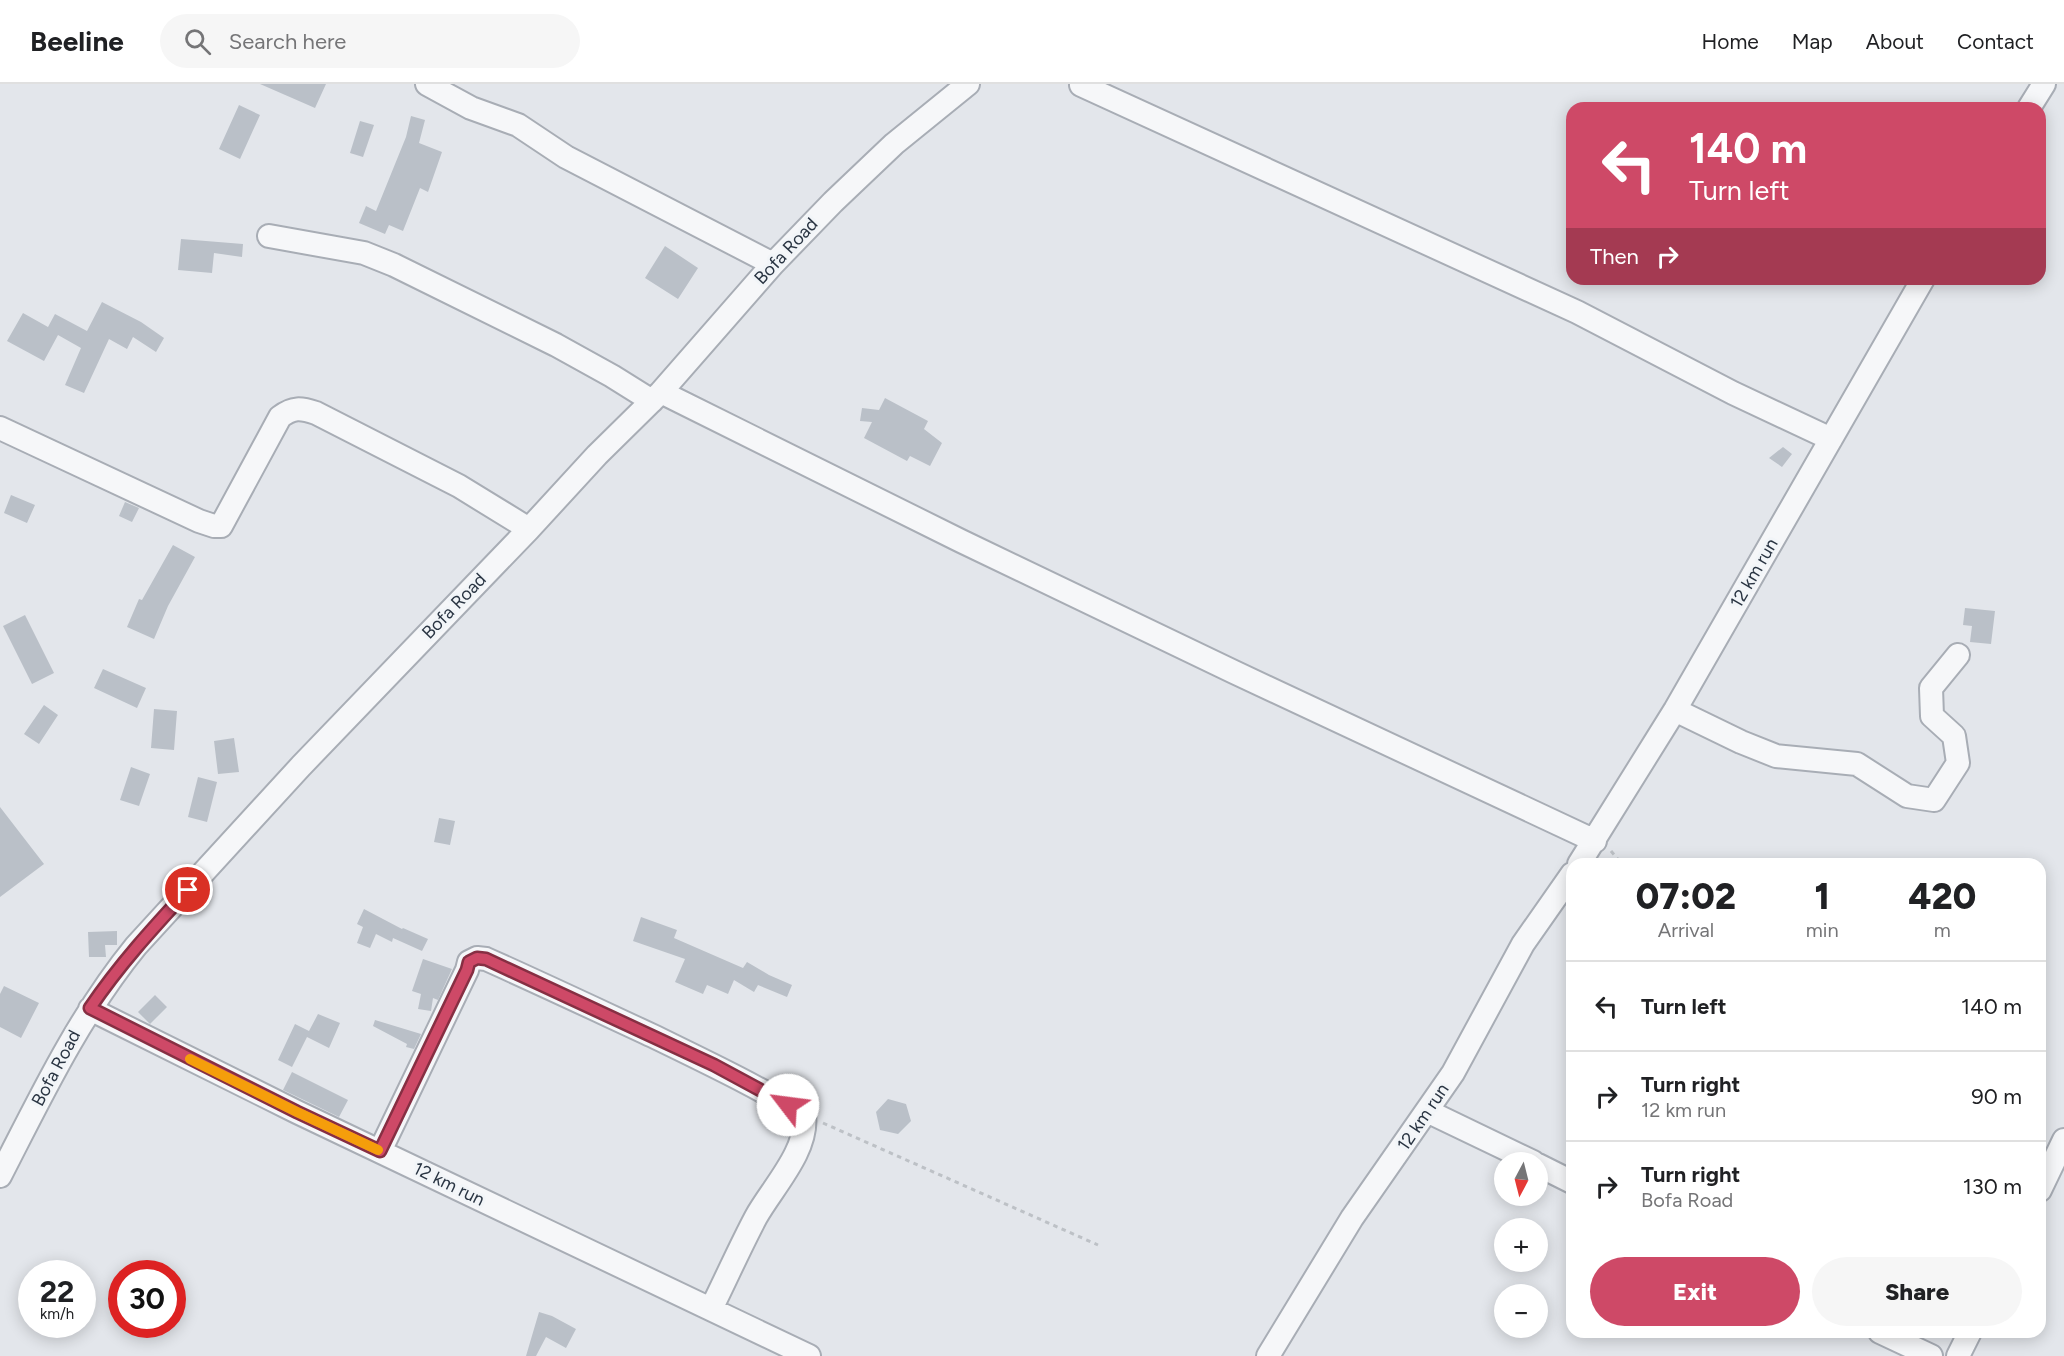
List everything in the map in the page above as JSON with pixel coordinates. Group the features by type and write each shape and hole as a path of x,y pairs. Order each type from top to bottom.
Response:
{"street":[{"path":"427,84 471,108 518,125 566,157 773,264"},
{"name":"Bofa Road","path":"0,1176 90,1008 111,976 136,946 301,766 597,455 657,396 773,264 894,144 968,84"},
{"path":"1081,84 1534,292 1733,393 1831,439"},
{"path":"2033,102 2044,84"},
{"path":"268,236 364,253 394,265 556,345 612,376 1595,841"},
{"name":"12 km run","path":"1583,858 1676,710 1920,285"},
{"path":"0,428 199,521 221,526 280,417 290,409 302,409 316,413 459,486 529,529"},
{"path":"1676,710 1741,742 1776,756 1857,764 1907,796 1934,800 1958,763 1954,736 1932,716 1931,688 1958,655"},
{"name":"12 km run","path":"1268,1356 1352,1218 1453,1073 1523,944 1566,883"},
{"path":"380,1151 469,962 477,958 496,963 714,1065 772,1095 804,1115 806,1126 794,1157 756,1216 711,1309"},
{"name":"12 km run","path":"90,1008 297,1112 809,1356"},
{"path":"1427,1111 1512,1152"},
{"path":"2046,1178 2064,1140"},
{"path":"1548,1170 1566,1179"},
{"path":"1893,1338 1931,1356"},
{"path":"1958,1356 1967,1338"}],"path":[{"path":"804,1115 1098,1245"}],"building":[{"path":"260,84 326,84 315,108"},
{"path":"239,105 260,115 240,159 219,149"},
{"path":"411,116 425,120 419,143 442,152 428,192 420,188 403,231 389,225 385,234 359,223 366,206 376,211 406,137"},
{"path":"360,121 374,125 363,157 350,153"},
{"path":"181,239 243,244 242,257 214,253 212,273 178,270"},
{"path":"665,246 698,268 678,299 645,278"},
{"path":"102,302 141,322 164,338 156,352 133,337 127,349 109,339 84,393 65,385 81,348 58,335 44,361 7,341 23,313 48,327 55,314 87,331"},
{"path":"885,398 928,421 924,429 942,443 930,466 910,456 907,461 864,438 872,422 860,421 862,408 879,410"},
{"path":"1783,447 1792,454 1782,467 1769,458"},
{"path":"11,495 35,505 27,523 4,513"},
{"path":"125,502 139,508 132,522 119,516"},
{"path":"173,545 195,557 168,606 154,639 127,627 139,599 142,600"},
{"path":"1965,608 1995,611 1991,644 1970,642 1972,626 1963,625"},
{"path":"25,615 54,673 32,684 3,626"},
{"path":"103,669 146,688 137,708 94,688"},
{"path":"44,705 58,715 39,744 24,734"},
{"path":"154,709 177,711 174,750 151,748"},
{"path":"234,738 239,772 218,774 214,741"},
{"path":"131,767 150,774 139,806 120,800"},
{"path":"198,777 217,782 207,822 188,817"},
{"path":"0,807 44,864 0,897"},
{"path":"439,818 455,821 450,845 434,842"},
{"path":"364,909 402,929 428,939 422,951 393,938 392,942 376,934 370,948 357,943 363,927 357,924"},
{"path":"641,917 677,930 674,938 743,968 747,962 792,985 787,997 758,985 754,992 734,980 728,994 707,985 703,994 675,982 685,959 633,941"},
{"path":"117,931 117,945 105,945 106,957 89,957 88,932"},
{"path":"423,959 452,969 438,1000 433,998 431,1011 418,1009 421,994 412,991"},
{"path":"4,986 39,1003 21,1038 0,1027 0,994"},
{"path":"155,995 167,1007 150,1024 138,1012"},
{"path":"318,1014 340,1023 329,1048 307,1037 292,1067 278,1060 295,1024 309,1031"},
{"path":"375,1020 421,1034 414,1049 406,1047 407,1044 373,1026"},
{"path":"292,1072 348,1100 339,1117 283,1090"},
{"path":"888,1099 906,1104 911,1121 898,1134 880,1130 876,1112"},
{"path":"539,1312 576,1329 566,1348 546,1337 536,1356 526,1356"}],"slow traffic":[{"path":"190,1059 378,1150"}],"route":[{"path":"188,890 111,976 90,1008 380,1151 469,962 477,958 486,959 714,1065 788,1105"}]}
